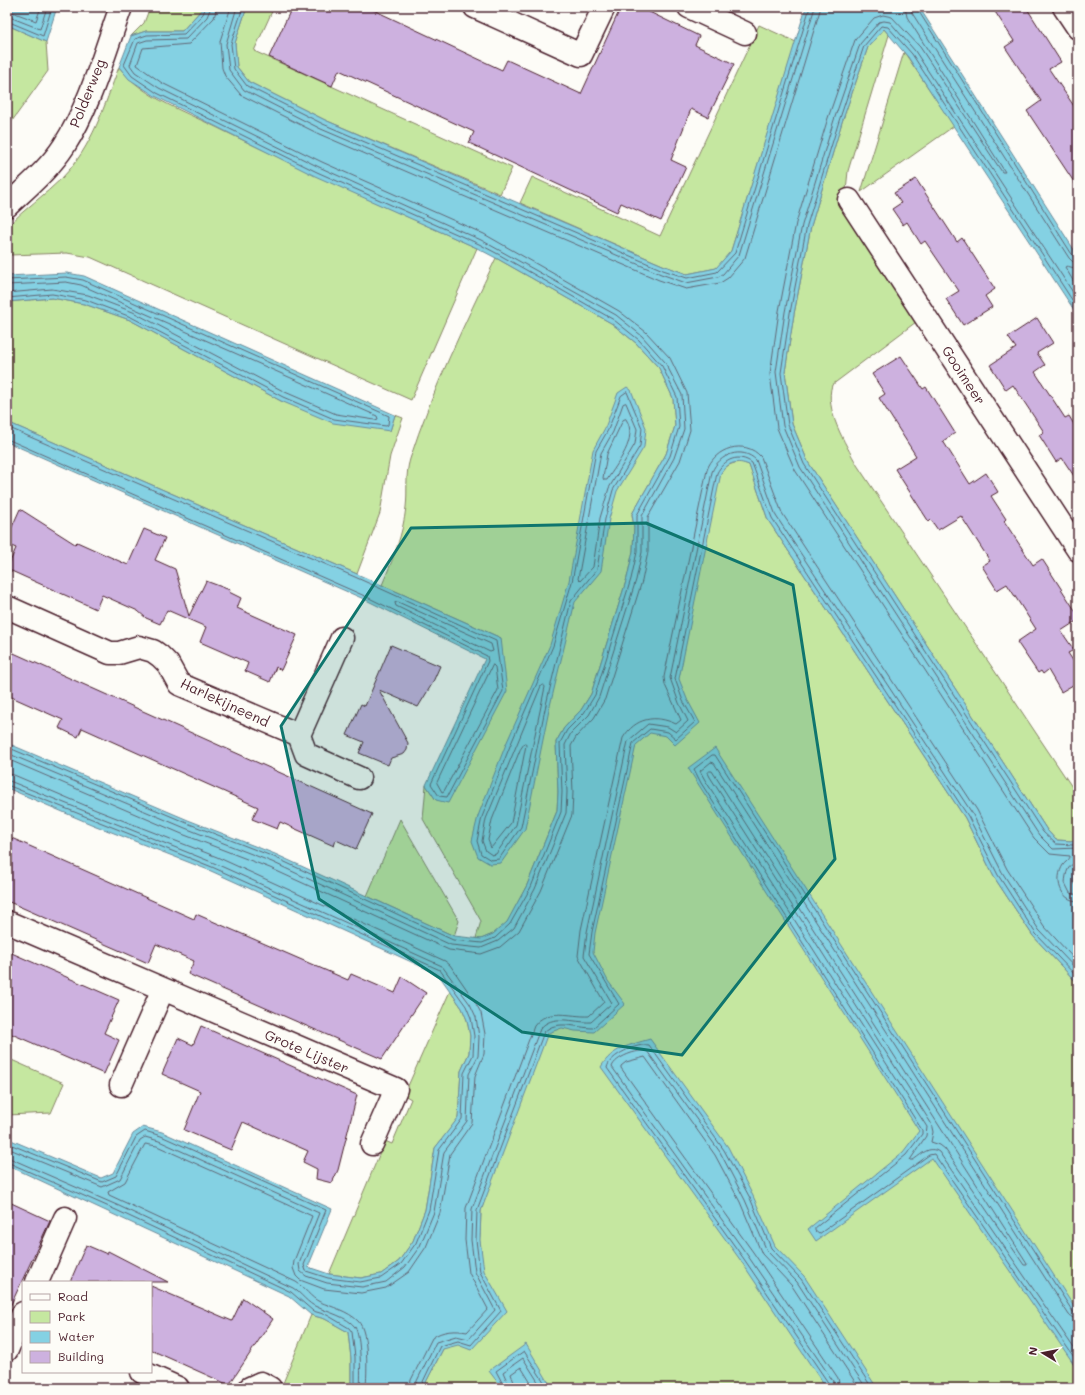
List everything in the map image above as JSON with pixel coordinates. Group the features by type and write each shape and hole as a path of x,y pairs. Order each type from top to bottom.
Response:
{"street":[{"name":"Polderweg","path":"7,206 45,170 63,147 79,120 121,7"},
{"path":"475,7 581,55 604,7"},
{"path":"689,7 745,33"},
{"path":"1064,7 1078,28"},
{"name":"Gooimeer","path":"849,200 1078,550"},
{"name":"Harlekijneend","path":"7,607 110,653 119,653 139,647 153,651 168,664 180,684 299,735"},
{"path":"342,638 299,735 306,754 359,778"},
{"name":"Grote Lijster","path":"7,922 396,1088 372,1144"},
{"path":"121,1085 163,989"},
{"path":"37,1281 65,1218"},
{"path":"7,1350 18,1321"},
{"path":"144,1373 178,1388"},
{"path":"250,1388 261,1383 270,1388"}],"highlighted area":[{"path":"646,523 793,585 835,859 682,1055 522,1032 319,899 281,726 411,528"}],"green space":[{"path":"150,7 204,7 182,31 146,31 131,36 144,23"},
{"path":"247,7 274,7 254,51 512,168 500,194 325,120 249,82 237,67 235,43"},
{"path":"7,25 46,42 48,71 7,128"},
{"path":"759,25 796,42 731,251 717,268 687,274 665,266 520,203 532,177 660,236"},
{"path":"884,29 889,35 848,171 845,200 916,322 832,385 830,394 833,415 857,465 1078,796 1078,838 1073,841 1056,840 1047,830 808,462 792,424 785,372 794,314 811,226 842,122 868,47"},
{"path":"904,52 954,126 861,192"},
{"path":"119,67 129,78 154,97 319,176 477,248 411,400 90,257 67,253 10,255 7,253 7,227 62,178 73,166 90,139 103,111"},
{"path":"496,258 611,323 636,343 659,368 673,398 675,426 666,454 632,514 634,527 633,551 627,578 591,694 581,710 564,728 556,742 558,792 557,811 527,885 507,923 493,934 481,939 476,938 481,921 423,819 426,785 436,800 501,638 382,585 394,556 403,527 407,495 408,465 419,433 450,357"},
{"path":"52,298 84,304 130,320 281,401 390,431 395,415 403,418 390,456 380,513 357,574 7,422 7,302"},
{"path":"741,462 749,465 768,520 965,818 994,877 1033,936 1078,984 1078,1388 423,1388 443,1349 480,1236 481,1211 636,745 721,473 730,465"},
{"path":"400,819 459,921 454,936 367,896"},
{"path":"450,991 462,1008 467,1020 470,1036 469,1053 461,1071 458,1119 435,1148 425,1210 413,1241 399,1261 381,1274 361,1278 329,1274 385,1141 392,1144 411,1099 404,1095"},
{"path":"7,1058 64,1083 51,1113 7,1115"},
{"path":"311,1315 325,1319 348,1332 351,1358 351,1388 281,1388"}],"water":[{"path":"7,7 57,7 46,42 7,25"},
{"path":"204,7 247,7 235,43 237,67 249,82 325,120 665,266 687,274 716,268 731,251 806,7 919,7 1078,256 1078,316 908,57 884,29 868,47 842,122 811,226 794,314 785,372 792,424 808,462 1047,830 1056,840 1073,841 1078,838 1078,871 1075,873 1074,883 1078,888 1078,984 1033,936 994,877 965,818 768,520 749,465 737,462 730,464 721,473 679,679 687,699 700,723 675,745 666,736 650,733 636,745 595,933 593,952 608,981 625,1004 594,1032 575,1031 562,1028 548,1033 481,1211 480,1240 484,1271 507,1311 471,1350 458,1345 443,1349 423,1388 351,1388 351,1358 348,1332 325,1319 311,1315 289,1296 7,1165 7,1142 11,1140 101,1178 113,1173 133,1134 143,1127 162,1132 332,1209 308,1267 329,1274 361,1278 381,1274 399,1261 413,1241 425,1210 435,1148 458,1118 461,1071 469,1053 470,1036 467,1020 462,1008 438,974 211,871 91,824 7,788 7,743 188,820 275,854 454,936 481,939 493,934 507,922 527,885 557,811 558,792 556,742 564,728 581,710 591,694 627,578 633,551 634,527 632,514 666,454 675,426 673,398 659,368 636,343 611,323 477,248 315,176 155,96 129,79 119,67 131,36 146,31 182,31"},
{"path":"67,273 84,276 395,415 390,431 333,423 281,401 130,320 84,304 52,298 7,302 7,276"},
{"path":"627,387 631,390 646,428 644,447 617,491 609,519 601,571 575,602 549,710 525,829 501,863 490,864 478,857 472,841 478,816 506,744 550,645 569,581 593,450 605,428 618,393"},
{"path":"7,422 501,638 507,691 448,803 436,800 426,785 485,659 366,600 7,442"},
{"path":"715,748 1078,1313 1078,1370 932,1158 816,1241 808,1229 903,1152 919,1131 688,768"},
{"path":"650,1039 728,1147 753,1196 775,1246 804,1276 877,1388 826,1388 741,1261 601,1067 610,1055 616,1051 629,1045"},
{"path":"526,1344 552,1388 502,1388 489,1371"}],"building":[{"path":"292,7 367,7 502,70 507,60 581,94 621,7 639,7 699,36 695,45 734,64 708,117 691,109 671,160 686,167 661,221 621,203 617,212 469,143 474,132 339,70 332,86 269,57"},
{"path":"992,7 1026,7 1061,62 1049,69 1078,112 1078,188 1027,111 1041,101 1005,47 1014,41"},
{"path":"916,179 957,242 962,238 995,289 985,296 992,307 963,325 946,299 959,291 925,241 921,244 907,222 903,225 892,209 901,203 894,193"},
{"path":"1037,318 1053,343 1037,353 1045,365 1035,372 1065,418 1069,416 1078,431 1078,482 1062,458 1056,462 1039,435 1044,432 1013,385 1006,390 990,365 1016,348 1008,337"},
{"path":"901,356 923,389 926,387 955,433 943,441 970,484 986,473 998,492 991,496 1006,519 1004,521 1033,565 1042,559 1078,615 1078,620 1061,631 1074,650 1068,653 1078,668 1078,682 1061,692 1048,670 1043,674 1041,671 1038,673 1017,642 1036,629 1007,584 997,590 982,566 990,561 961,516 938,530 931,520 929,522 895,469 916,456 879,398 885,394 872,374"},
{"path":"20,509 75,544 77,542 128,565 144,529 165,538 155,560 175,569 189,616 206,581 230,590 229,592 241,598 237,608 297,635 281,670 276,667 270,682 245,671 248,663 200,642 206,627 167,610 160,624 146,618 138,611 102,595 96,609 7,569 16,548 7,544 7,538"},
{"path":"391,645 440,666 432,684 418,707 379,690 408,743 407,750 404,754 391,758 388,765 359,753 364,742 347,735 361,704 365,706"},
{"path":"7,650 372,814 356,849 336,840 334,846 280,822 277,829 252,819 258,807 82,728 78,737 59,728 63,720 7,695"},
{"path":"7,836 194,919 196,914 348,980 351,974 395,993 402,977 426,993 382,1059 188,974 194,961 156,944 148,963 7,901"},
{"path":"7,951 119,1000 104,1033 119,1040 104,1074 7,1032"},
{"path":"201,1026 357,1095 338,1170 332,1183 316,1179 317,1169 303,1162 308,1151 243,1122 231,1150 184,1130 200,1091 162,1074 178,1038 193,1045"},
{"path":"7,1201 50,1221 7,1313"},
{"path":"86,1245 107,1254 108,1251 168,1282 152,1281 70,1281"},
{"path":"152,1286 232,1321 243,1298 273,1319 229,1385 152,1350"}]}
